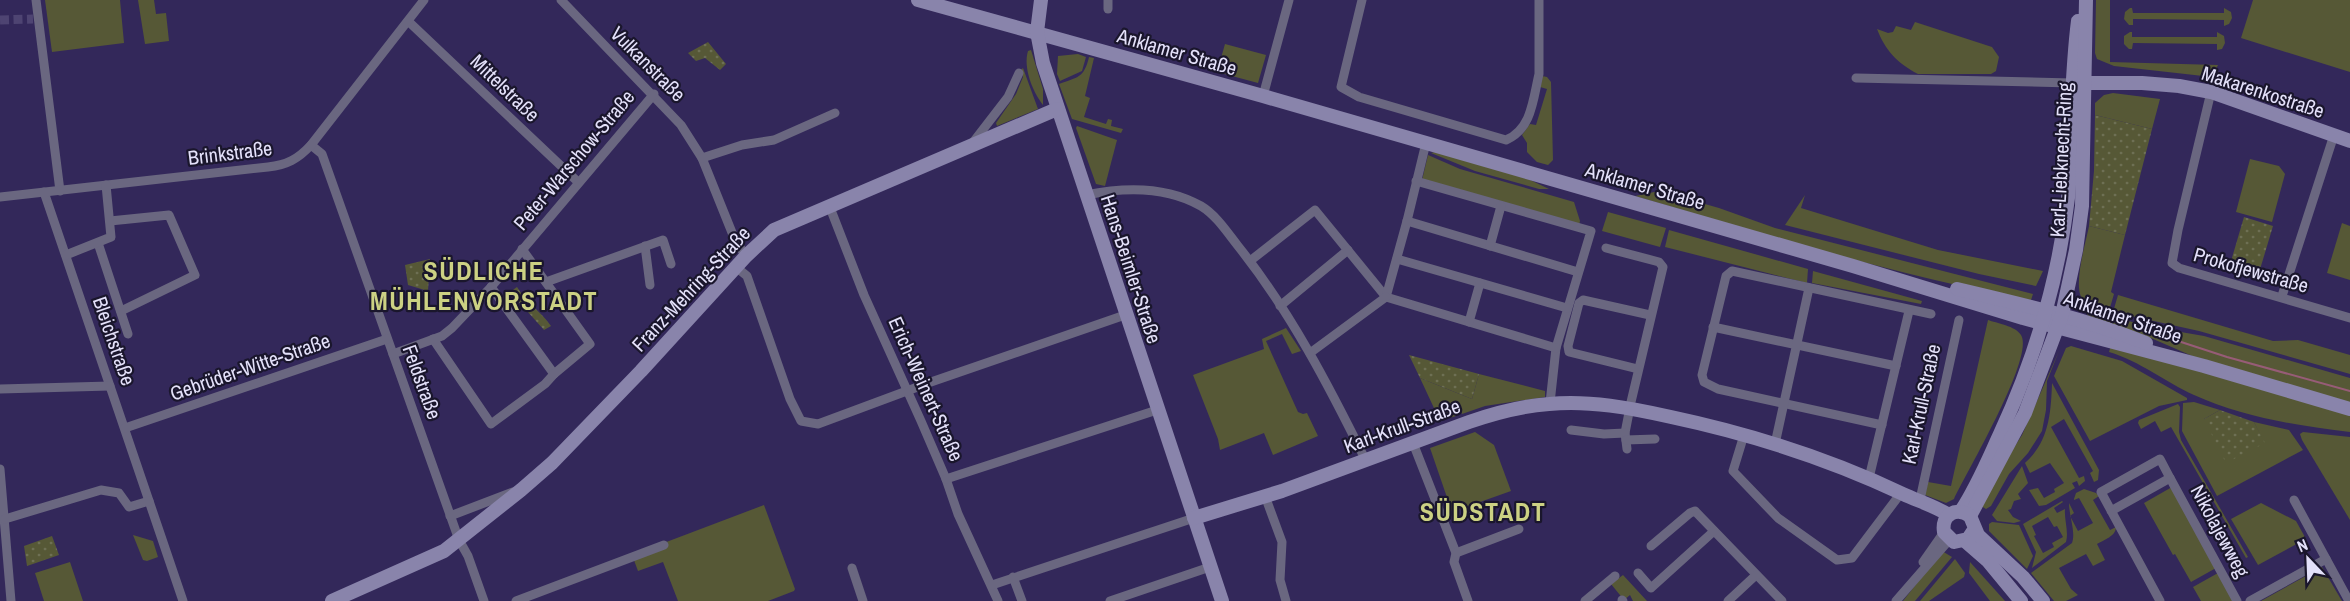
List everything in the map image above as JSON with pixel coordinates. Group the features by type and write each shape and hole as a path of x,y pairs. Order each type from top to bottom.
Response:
{"street":[{"path":"36,0 60,190"},
{"name":"Brinkstraße","path":"0,197 279,166 296,159 310,145 424,0"},
{"name":"Vulkanstraße","path":"561,0 676,117 702,158 735,240 746,256"},
{"name":"Anklamer Straße","path":"918,0 1263,96 1853,266 2060,321 2116,331 2204,366 2350,409"},
{"name":"Hans-Beimler-Straße","path":"1041,0 1037,32 1038,48 1222,601"},
{"path":"1263,96 1289,0"},
{"path":"1361,2 1341,87 1359,98 1506,140 1518,135 1527,124 1537,85 1539,0"},
{"name":"Karl-Liebknecht-Ring","path":"1896,601 1917,575 2025,413 2060,321 2076,250 2082,206 2079,83 2081,0"},
{"name":"Karl-Liebknecht-Ring","path":"1953,522 1985,467 2011,410 2045,317 2061,249 2068,196 2086,0"},
{"name":"Mittelstraße","path":"408,21 578,182"},
{"path":"970,147 1008,97 1019,73"},
{"path":"1856,78 2079,83"},
{"name":"Makarenkostraße","path":"2079,83 2152,84 2211,92 2350,141"},
{"name":"Prokofjewstraße","path":"2211,92 2172,263 2179,268 2282,296 2350,318"},
{"name":"Peter-Warschow-Straße","path":"393,354 448,333 654,94"},
{"name":"Franz-Mehring-Straße","path":"332,601 434,557 459,540 552,463 634,379 746,256 774,230 1057,109"},
{"path":"702,158 742,145 774,140 835,113"},
{"name":"Makarenkostraße","path":"2282,296 2334,135"},
{"path":"1310,353 1386,297 1398,259 1426,143"},
{"name":"Feldstraße","path":"310,145 322,154 450,516 468,556 484,601"},
{"path":"1416,181 1591,231 1566,308 1556,348 1550,403"},
{"path":"66,255 111,237 106,186"},
{"path":"1086,195 1124,189 1141,189 1189,200 1216,219 1250,261 1310,353 1366,460"},
{"name":"Bleichstraße","path":"44,192 183,601"},
{"name":"Erich-Weinert-Straße","path":"830,205 864,295 946,479 958,514 986,579 992,585 998,601"},
{"path":"1491,246 1501,206"},
{"path":"1250,261 1315,210 1386,297 1556,348"},
{"path":"110,221 170,216 195,275 121,311"},
{"path":"1407,221 1578,272"},
{"path":"546,282 663,240 672,264"},
{"path":"98,243 128,333"},
{"path":"645,246 650,285"},
{"path":"1606,248 1659,262 1663,267 1638,369 1626,441"},
{"name":"Peter-Warschow-Straße","path":"433,339 491,424 545,384 590,344 522,249"},
{"path":"1280,306 1348,250"},
{"path":"1398,259 1566,308"},
{"path":"736,267 747,276 790,399 801,421 818,424 1125,315"},
{"path":"1882,425 1718,389 1704,382 1702,375 1725,276 1732,271 1930,314"},
{"path":"1469,322 1480,283"},
{"path":"490,287 554,374"},
{"path":"1775,444 1782,402 1809,288"},
{"path":"1638,369 1569,352 1568,346 1579,303 1583,300 1650,315"},
{"name":"Karl-Krull-Straße","path":"1869,478 1909,311"},
{"name":"Karl-Krull-Straße","path":"1920,499 1959,320"},
{"path":"1713,327 1896,366"},
{"name":"Gebrüder-Witte-Straße","path":"125,428 387,339"},
{"path":"0,389 110,386"},
{"name":"Karl-Krull-Straße","path":"1194,518 1265,496 1491,414 1550,403 1586,404 1630,408 1775,444 1920,499 1953,522 1954,542 1965,541"},
{"path":"946,479 1157,410"},
{"path":"1571,430 1604,434 1626,441 1655,439"},
{"path":"1744,435 1733,471 1778,518 1837,560 1852,558 1901,493"},
{"path":"1413,443 1456,553 1454,562 1468,601"},
{"name":"Nikolajewweg","path":"2170,478 2111,512 2102,492 2160,459 2237,601"},
{"path":"0,470 5,519 3,534 11,601"},
{"name":"Franz-Mehring-Straße","path":"450,516 521,489"},
{"path":"5,519 101,490 119,493 129,507 149,501"},
{"path":"1265,496 1282,542 1280,580 1286,601"},
{"path":"2294,500 2349,601"},
{"path":"1651,546 1693,511 1697,512 1782,601"},
{"path":"2111,512 2160,601"},
{"path":"992,585 1194,518"},
{"path":"1953,522 1974,530 2023,577 2043,601"},
{"path":"1456,553 1519,529"},
{"path":"1974,530 1971,537 1965,541 1988,561 2020,601"},
{"path":"1638,573 1651,588 1714,531"},
{"path":"516,601 664,545"},
{"name":"Nikolajewweg","path":"2250,601 2326,559"},
{"path":"1110,601 1210,567"},
{"path":"852,568 863,601"},
{"path":"1728,601 1756,575"},
{"path":"1585,601 1616,576"},
{"path":"1013,577 1023,601"}],"green space":[{"path":"45,0 120,0 124,43 52,52"},
{"path":"138,0 154,0 156,14 166,13 169,41 145,44"},
{"path":"2096,0 2110,0 2110,62 2218,65 2212,77 2114,66 2097,59 2095,53"},
{"path":"2253,0 2350,0 2350,72 2241,38"},
{"path":"2130,8 2133,13 2224,13 2224,8 2231,12 2232,18 2229,24 2224,26 2224,20 2133,19 2133,25 2129,25 2124,19 2125,12"},
{"path":"1915,22 1992,47 1999,57 1996,71 1991,74 1918,74 1911,70 1893,55 1877,29 1888,33 1893,32 1896,26 1911,30"},
{"path":"2132,32 2132,37 2217,37 2217,32 2224,36 2225,43 2222,49 2217,50 2217,44 2133,43 2132,49 2129,49 2124,44 2124,36"},
{"path":"708,42 726,64 720,70 705,58 696,61 688,53"},
{"path":"1225,44 1266,55 1258,83 1217,72"},
{"path":"1031,50 1043,89 1043,105 1035,93 1028,71 1027,57 1028,51"},
{"path":"1078,54 1086,57 1082,71 1060,81 1057,74 1058,56"},
{"path":"1089,57 1094,58 1085,96 1090,98 1084,117 1106,124 1108,119 1112,120 1111,126 1123,129 1121,133 1072,119 1059,84 1079,76 1085,69"},
{"path":"1023,68 1038,109 997,126 996,123 1016,94 1023,77 1021,70"},
{"path":"1542,76 1547,77 1551,82 1553,160 1548,165 1537,162 1527,152 1527,143 1522,135 1530,124 1536,125 1547,89 1540,87"},
{"path":"2113,93 2160,99 2152,129 2095,115 2095,103 2104,95"},
{"path":"2095,115 2152,129 2125,235 2089,226 2094,171"},
{"path":"1077,126 1117,140 1105,186 1096,184"},
{"path":"1435,152 1524,177 1549,189 1539,189 1475,171 1431,153"},
{"path":"1428,155 1460,169 1574,202 1580,221 1579,225 1422,180"},
{"path":"2250,159 2279,166 2285,174 2272,222 2236,212"},
{"path":"1659,191 1719,208 1775,228 2033,294 2031,300 1881,267 1635,196"},
{"path":"1805,195 1801,208 1938,250 2043,271 2036,286 1979,274 1785,225"},
{"path":"1608,212 1666,228 1660,247 1602,231"},
{"path":"2244,217 2273,226 2258,276 2229,268"},
{"path":"2342,223 2350,226 2350,280 2327,273"},
{"path":"2089,226 2125,235 2111,292 2114,294 2109,311 2088,304 2080,294 2079,275"},
{"path":"1669,230 1808,269 1807,283 1665,247"},
{"path":"430,259 428,291 408,285 405,265"},
{"path":"1813,271 1922,301 1921,304 1812,283"},
{"path":"517,287 551,326 544,330 510,292"},
{"path":"2118,295 2273,341 2298,340 2350,355 2350,374 2199,331 2113,312"},
{"path":"2091,310 2146,326 2204,336 2350,378 2350,404 2206,362 2144,335 2087,315"},
{"path":"1988,320 2018,332 2021,335 2023,347 2009,390 1997,416 1954,499 1946,503 1925,495 1928,482 1951,486"},
{"path":"1286,328 1301,351 1292,354 1282,334 1266,341 1298,412 1307,413 1318,436 1273,455 1264,433 1220,450 1218,439 1193,375 1264,349 1262,339"},
{"path":"2111,345 2350,412 2350,432 2271,420 2213,403 2109,352"},
{"path":"2071,346 2122,361 2187,400 2159,406 2090,441 2054,376 2066,348"},
{"path":"2059,351 2047,381 2046,410 2042,431 2028,453 2009,474 1991,506 1986,509 1978,504 2022,435"},
{"path":"1409,355 1479,374 1472,399 1420,378"},
{"path":"1479,374 1545,391 1545,397 1485,406 1462,414 1461,412 1455,414 1456,416 1440,421 1420,378 1472,399"},
{"path":"2052,383 2099,470 2098,480 2094,482 2090,473 2093,471 2064,419 2051,427 2079,478 2084,476 2085,481 2079,486 2077,481 2072,483 2075,488 2046,505 2039,506 2029,490 2038,488 2044,498 2064,483 2050,463 2030,473 2025,463 2033,455 2044,436 2051,405"},
{"path":"2194,402 2220,410 2204,419 2264,443 2254,422 2289,430 2303,450 2217,496 2182,431 2183,403"},
{"path":"2178,404 2181,440 2248,557 2246,558 2171,427 2161,432 2155,421 2141,429 2138,423 2139,420"},
{"path":"2220,410 2254,422 2265,443 2226,463 2204,419"},
{"path":"1475,432 1494,445 1511,491 1452,512 1430,448"},
{"path":"2303,432 2350,437 2350,520 2302,440 2300,434"},
{"path":"2022,466 2028,483 2018,494 2021,499 2014,501 2011,509 2008,510 2013,517 2021,521 2014,523 1997,521 1992,515"},
{"path":"2172,487 2216,568 2191,582 2144,503"},
{"path":"2084,489 2099,496 2093,500 2110,530 2116,527 2114,533 2097,544 2105,560 2093,566 2086,554 2059,568 2071,589 2078,595 2066,601 2054,601 2031,573 2072,543 2071,518 2078,531 2093,523 2079,498 2074,500 2076,493"},
{"path":"2062,501 2054,508 2057,513 2065,509 2066,542 2032,568 2036,552 2023,524","holes":["2048,517 2054,527 2057,526 2063,537 2052,543 2054,547 2043,553 2034,536 2036,535 2032,526"]},
{"path":"2069,503 2074,513 2070,516 2069,508"},
{"path":"2261,503 2296,521 2306,539 2258,565 2231,519"},
{"path":"764,505 794,591 768,601 678,601 663,562 638,571 632,555"},
{"path":"1992,522 2019,525 2033,556 2027,569 1989,531 1989,524"},
{"path":"133,535 153,541 158,557 143,560"},
{"path":"52,536 59,555 27,566 24,546"},
{"path":"1942,551 1952,557 1915,601 1903,601"},
{"path":"1955,559 1965,573 1964,577 1929,601 1920,601"},
{"path":"70,562 83,601 44,601 35,573"},
{"path":"1970,562 2005,601 1990,601 1969,573"},
{"path":"2322,567 2342,601 2261,601"},
{"path":"2218,573 2234,601 2201,601 2193,587"},
{"path":"1623,575 1647,601 1633,601 1630,595 1624,600 1611,584"}],"waterway":[{"path":"2172,339 2227,357 2350,391"}],"tunnel":[{"path":"0,20 33,19"}],"district":[{"name":"SÜDLICHE MÜHLENVORSTADT","path":"484,286"},
{"name":"SÜDSTADT","path":"1483,512"}]}
